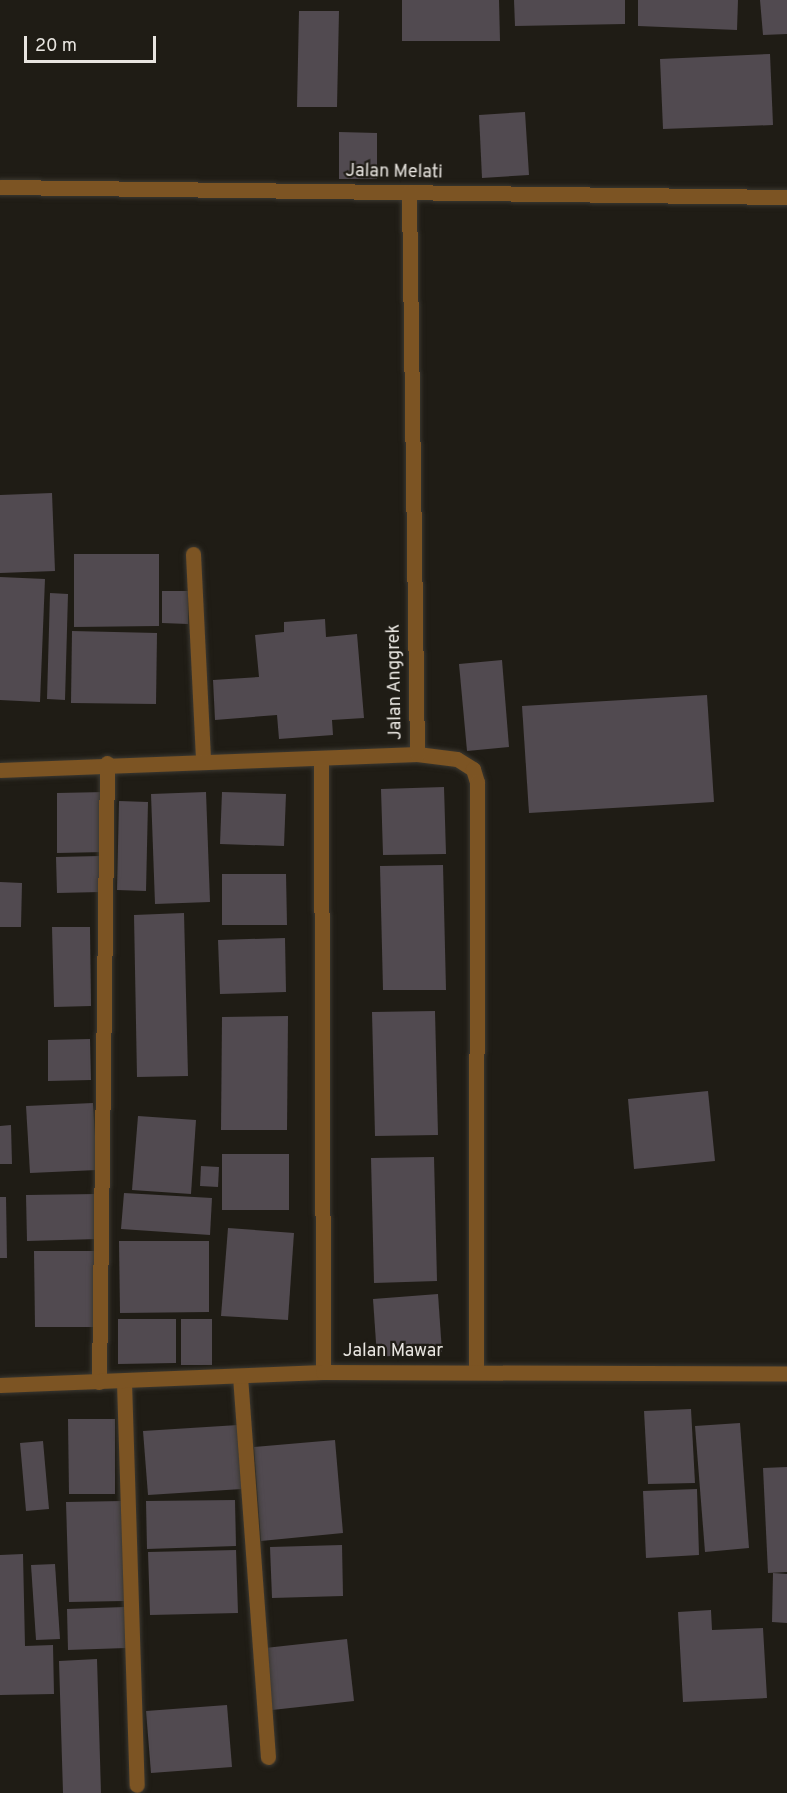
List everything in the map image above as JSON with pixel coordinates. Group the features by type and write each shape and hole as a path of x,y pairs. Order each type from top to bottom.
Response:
{"street":[{"name":"Jalan Melati","path":"0,187 787,197"},
{"name":"Jalan Anggrek","path":"0,770 107,763 417,754 409,192"},
{"path":"193,554 203,760"},
{"path":"417,754 457,759 473,769 477,782 476,1372"},
{"path":"321,758 323,1372"},
{"path":"99,1382 107,763"},
{"name":"Jalan Mawar","path":"0,1385 124,1382 323,1372 787,1374"},
{"path":"240,1376 268,1757"},
{"path":"124,1382 137,1785"}],"building":[{"path":"402,0 499,0 500,41 402,41"},
{"path":"514,0 625,0 625,24 515,26"},
{"path":"638,0 738,0 737,30 638,26"},
{"path":"760,0 787,0 787,34 763,35"},
{"path":"299,11 339,11 337,107 297,107"},
{"path":"770,54 773,125 663,129 660,59"},
{"path":"525,112 529,175 482,178 479,115"},
{"path":"339,132 377,133 377,179 339,179"},
{"path":"52,493 55,571 0,573 0,495"},
{"path":"74,554 159,554 159,626 74,627"},
{"path":"0,577 45,579 40,702 0,700"},
{"path":"162,591 188,591 188,624 162,623"},
{"path":"50,593 68,594 65,700 47,699"},
{"path":"325,619 326,637 357,634 364,718 332,720 333,735 279,739 277,715 215,720 213,680 259,677 255,635 284,632 284,622"},
{"path":"72,631 157,633 156,704 71,703"},
{"path":"502,660 509,747 467,751 459,664"},
{"path":"707,695 714,802 529,813 522,706"},
{"path":"444,787 446,854 383,855 381,789"},
{"path":"105,792 106,852 57,853 57,793"},
{"path":"206,792 210,902 155,904 151,794"},
{"path":"222,792 286,794 284,846 220,844"},
{"path":"119,801 148,802 146,891 117,890"},
{"path":"100,856 101,892 57,893 56,857"},
{"path":"443,865 446,990 383,990 380,866"},
{"path":"222,874 286,874 287,925 222,925"},
{"path":"0,882 22,883 21,927 0,927"},
{"path":"184,913 188,1076 137,1077 134,915"},
{"path":"52,927 90,927 91,1006 54,1007"},
{"path":"285,938 286,992 220,994 218,940"},
{"path":"435,1011 438,1135 375,1136 372,1012"},
{"path":"288,1016 287,1130 221,1130 222,1017"},
{"path":"90,1039 91,1080 48,1081 48,1040"},
{"path":"708,1091 715,1161 634,1169 628,1099"},
{"path":"93,1103 97,1170 30,1173 26,1106"},
{"path":"138,1116 196,1120 191,1194 132,1190"},
{"path":"11,1125 12,1164 0,1164 0,1126"},
{"path":"222,1154 289,1154 289,1210 222,1210"},
{"path":"434,1157 437,1281 374,1283 371,1158"},
{"path":"201,1166 219,1167 218,1187 200,1186"},
{"path":"124,1193 212,1198 210,1235 121,1229"},
{"path":"97,1194 98,1239 27,1241 26,1195"},
{"path":"0,1197 6,1197 7,1258 0,1258"},
{"path":"228,1228 294,1233 288,1320 221,1316"},
{"path":"119,1241 209,1241 209,1312 120,1313"},
{"path":"34,1251 96,1251 97,1327 35,1327"},
{"path":"438,1294 442,1352 377,1357 373,1299"},
{"path":"118,1319 176,1319 176,1363 118,1364"},
{"path":"181,1319 212,1319 212,1365 181,1365"},
{"path":"691,1409 695,1483 648,1484 644,1411"},
{"path":"68,1419 115,1419 115,1494 69,1494"},
{"path":"740,1423 749,1548 705,1552 695,1426"},
{"path":"238,1425 242,1489 148,1495 143,1431"},
{"path":"335,1440 343,1533 261,1541 254,1447"},
{"path":"43,1441 49,1509 26,1511 20,1443"},
{"path":"787,1467 787,1572 768,1573 763,1468"},
{"path":"697,1489 699,1555 646,1558 643,1491"},
{"path":"235,1500 236,1546 147,1549 146,1501"},
{"path":"122,1501 124,1601 69,1602 66,1502"},
{"path":"342,1545 343,1596 272,1598 270,1547"},
{"path":"236,1550 238,1613 150,1615 148,1552"},
{"path":"23,1554 25,1646 53,1645 54,1694 0,1695 0,1555"},
{"path":"55,1564 60,1639 36,1640 31,1565"},
{"path":"773,1573 787,1574 787,1623 772,1622"},
{"path":"125,1607 126,1648 68,1650 67,1609"},
{"path":"711,1610 712,1630 763,1628 767,1698 683,1702 678,1612"},
{"path":"347,1639 354,1701 272,1710 265,1648"},
{"path":"97,1659 101,1793 63,1793 59,1661"},
{"path":"227,1705 232,1767 151,1773 146,1711"}]}
